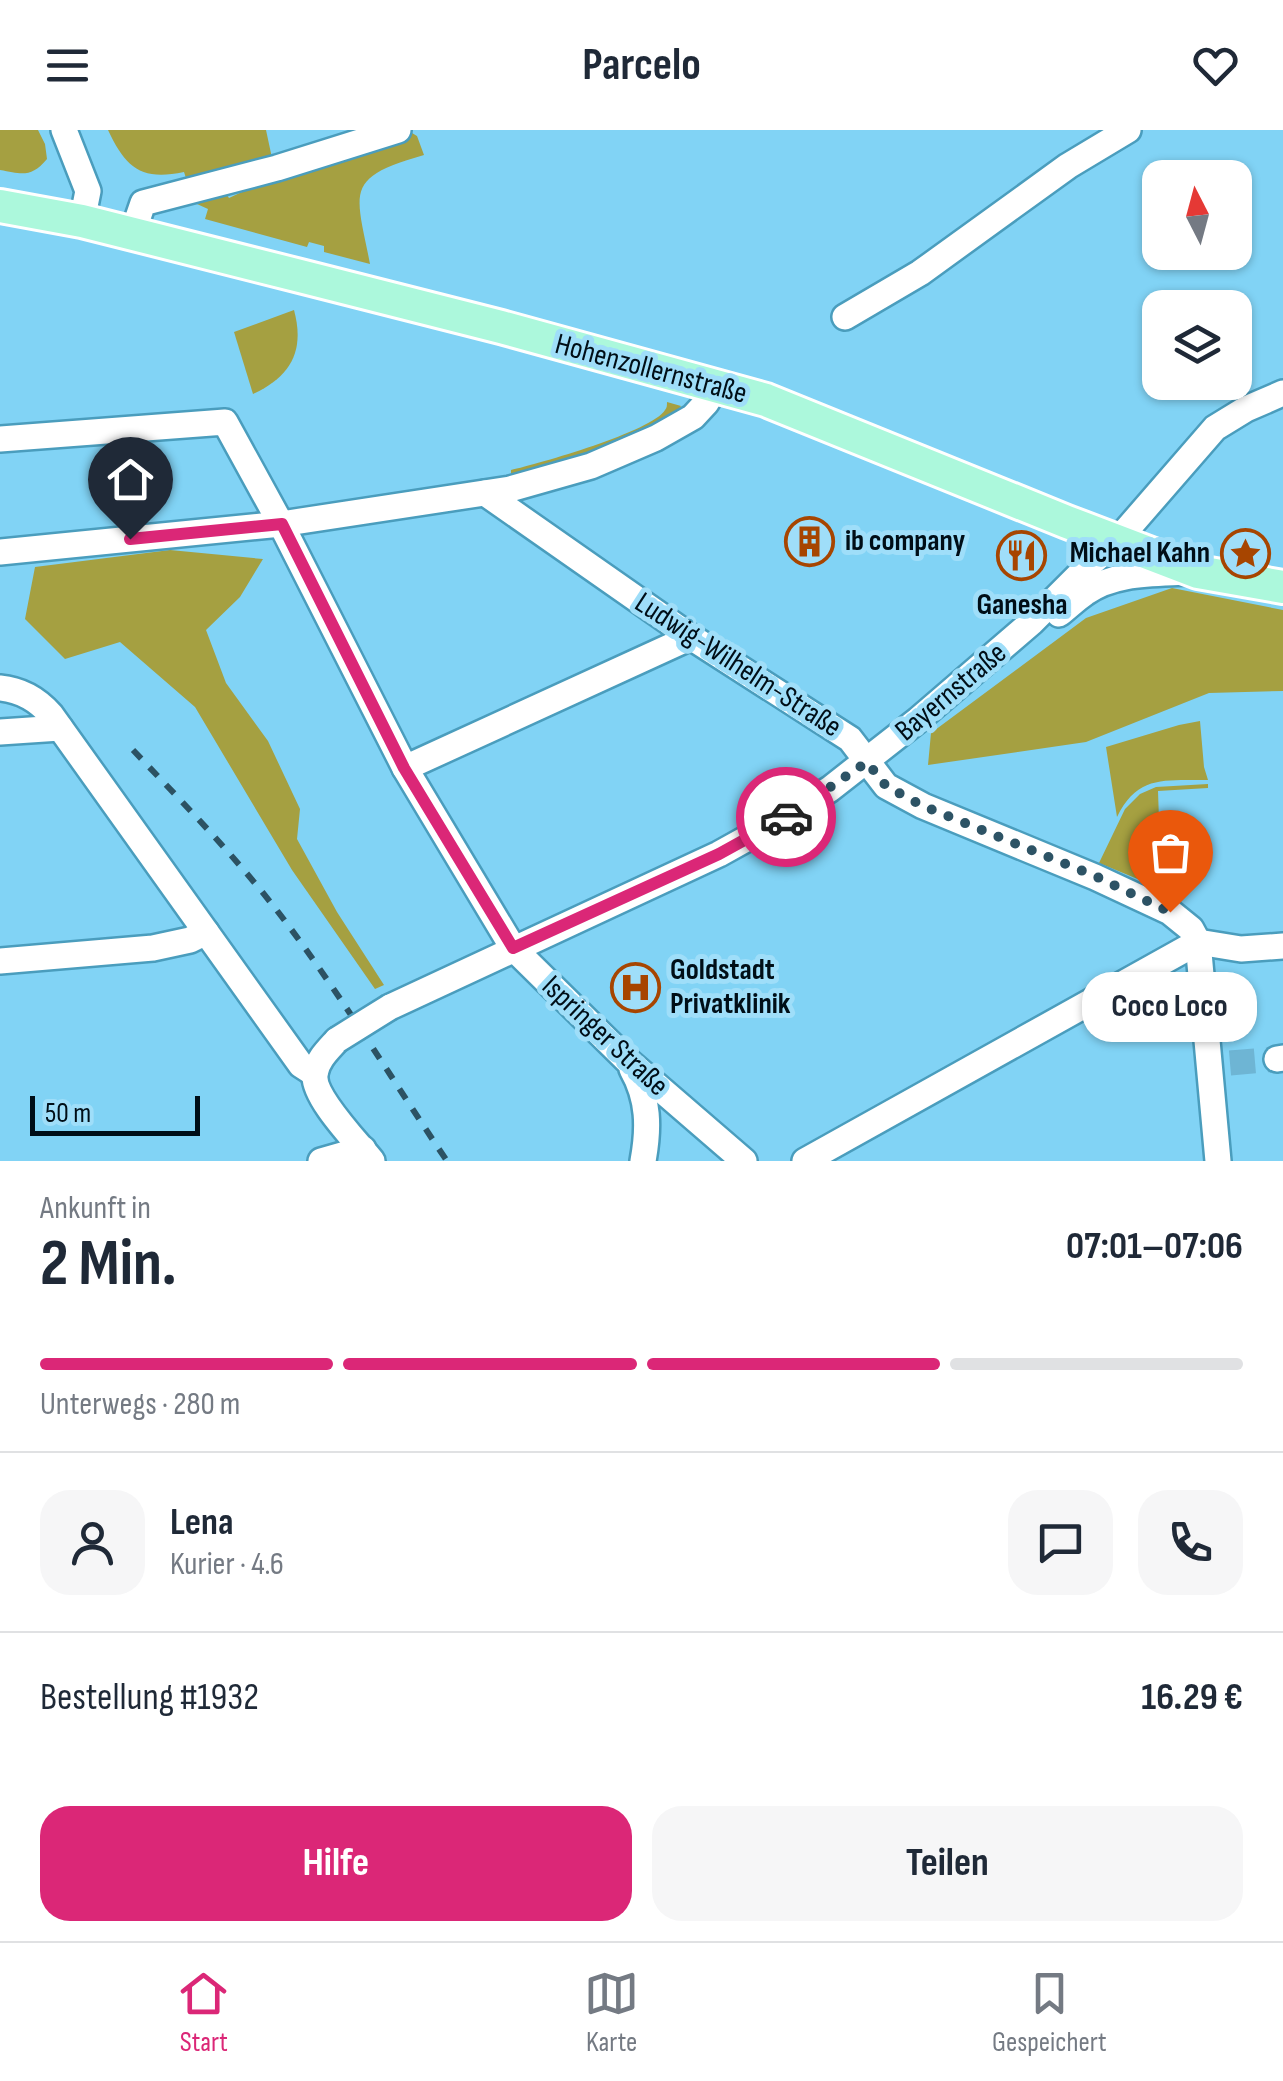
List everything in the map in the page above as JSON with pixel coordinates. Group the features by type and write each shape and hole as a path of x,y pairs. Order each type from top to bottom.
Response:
{"main road":[{"name":"Hohenzollernstraße","path":"0,206 82,221 501,327 766,400 1198,572 1283,587"}],"street":[{"path":"64,130 88,191 82,221"},
{"path":"132,235 143,203 277,168 398,130"},
{"path":"845,317 920,272 1068,166 1126,130"},
{"path":"5,556 282,524 484,493 549,479 623,453 692,417 715,388"},
{"name":"Bayernstraße","path":"316,1074 322,1058 337,1040 390,1007 719,854 791,814 867,762 1032,622 1116,542 1215,428 1246,408 1283,393"},
{"name":"Ispringer Straße","path":"0,439 225,422 282,524 404,768 513,948 628,1060 744,1161"},
{"name":"Ludwig-Wilhelm-Straße","path":"484,493 691,637 850,738 886,786 923,806 1095,876 1170,912 1191,929 1198,942"},
{"name":"Bayernstraße","path":"1032,622 1052,620 1088,591 1112,580 1198,572"},
{"path":"404,768 691,637"},
{"path":"0,688 15,689 41,704 60,728 300,1066 316,1074 318,1090 368,1155"},
{"path":"0,732 60,728"},
{"path":"0,961 153,948 190,940 206,932"},
{"path":"805,1161 1198,942 1241,949 1283,946"},
{"path":"1198,942 1220,1064 1218,1161"},
{"path":"628,1060 646,1108 643,1161"},
{"path":"321,1161 368,1155"}],"shaded area":[{"path":"0,130 38,130 47,159 26,173 0,170"},
{"path":"108,130 266,130 272,158 188,184 184,172 157,175 137,169 121,154"},
{"path":"405,133 417,136 424,155 379,171 361,191 361,219 370,264 324,252 324,246 309,242 307,247 205,219 208,209 197,204 225,192 229,198 244,191 242,186"},
{"path":"294,310 298,338 292,361 277,379 253,394 234,332"},
{"path":"667,402 681,406 651,428 603,449 511,477 511,470 594,446 640,427 666,409"},
{"path":"170,550 263,559 240,597 206,630 226,683 268,741 300,809 297,839 337,912 384,985 375,989 292,870 195,707 120,642 65,659 25,619 35,567"},
{"path":"1172,588 1283,610 1283,691 1209,693 1086,742 928,765 931,733 1086,618"},
{"path":"1200,721 1208,780 1166,781 1144,787 1125,803 1117,817 1106,747"},
{"path":"1208,784 1208,788 1158,791 1161,878 1140,880 1099,863 1125,809 1140,794 1156,787"}],"tunnel":[{"path":"1230,1063 1277,1059"}],"railway":[{"path":"133,750 285,921 447,1161"}],"way so far":[{"path":"786,817 867,762 886,786 923,806 1095,876 1170,912"}],"place":[{"name":"ib company","path":"810,541"},
{"name":"Michael Kahn","path":"1245,553"},
{"name":"Ganesha","path":"1022,556"},
{"name":"Coco Loco","path":"1170,912"},
{"name":"Goldstadt Privatklinik","path":"635,987"}],"route":[{"path":"130,539 282,524 404,768 513,948 719,854 786,817"}]}
